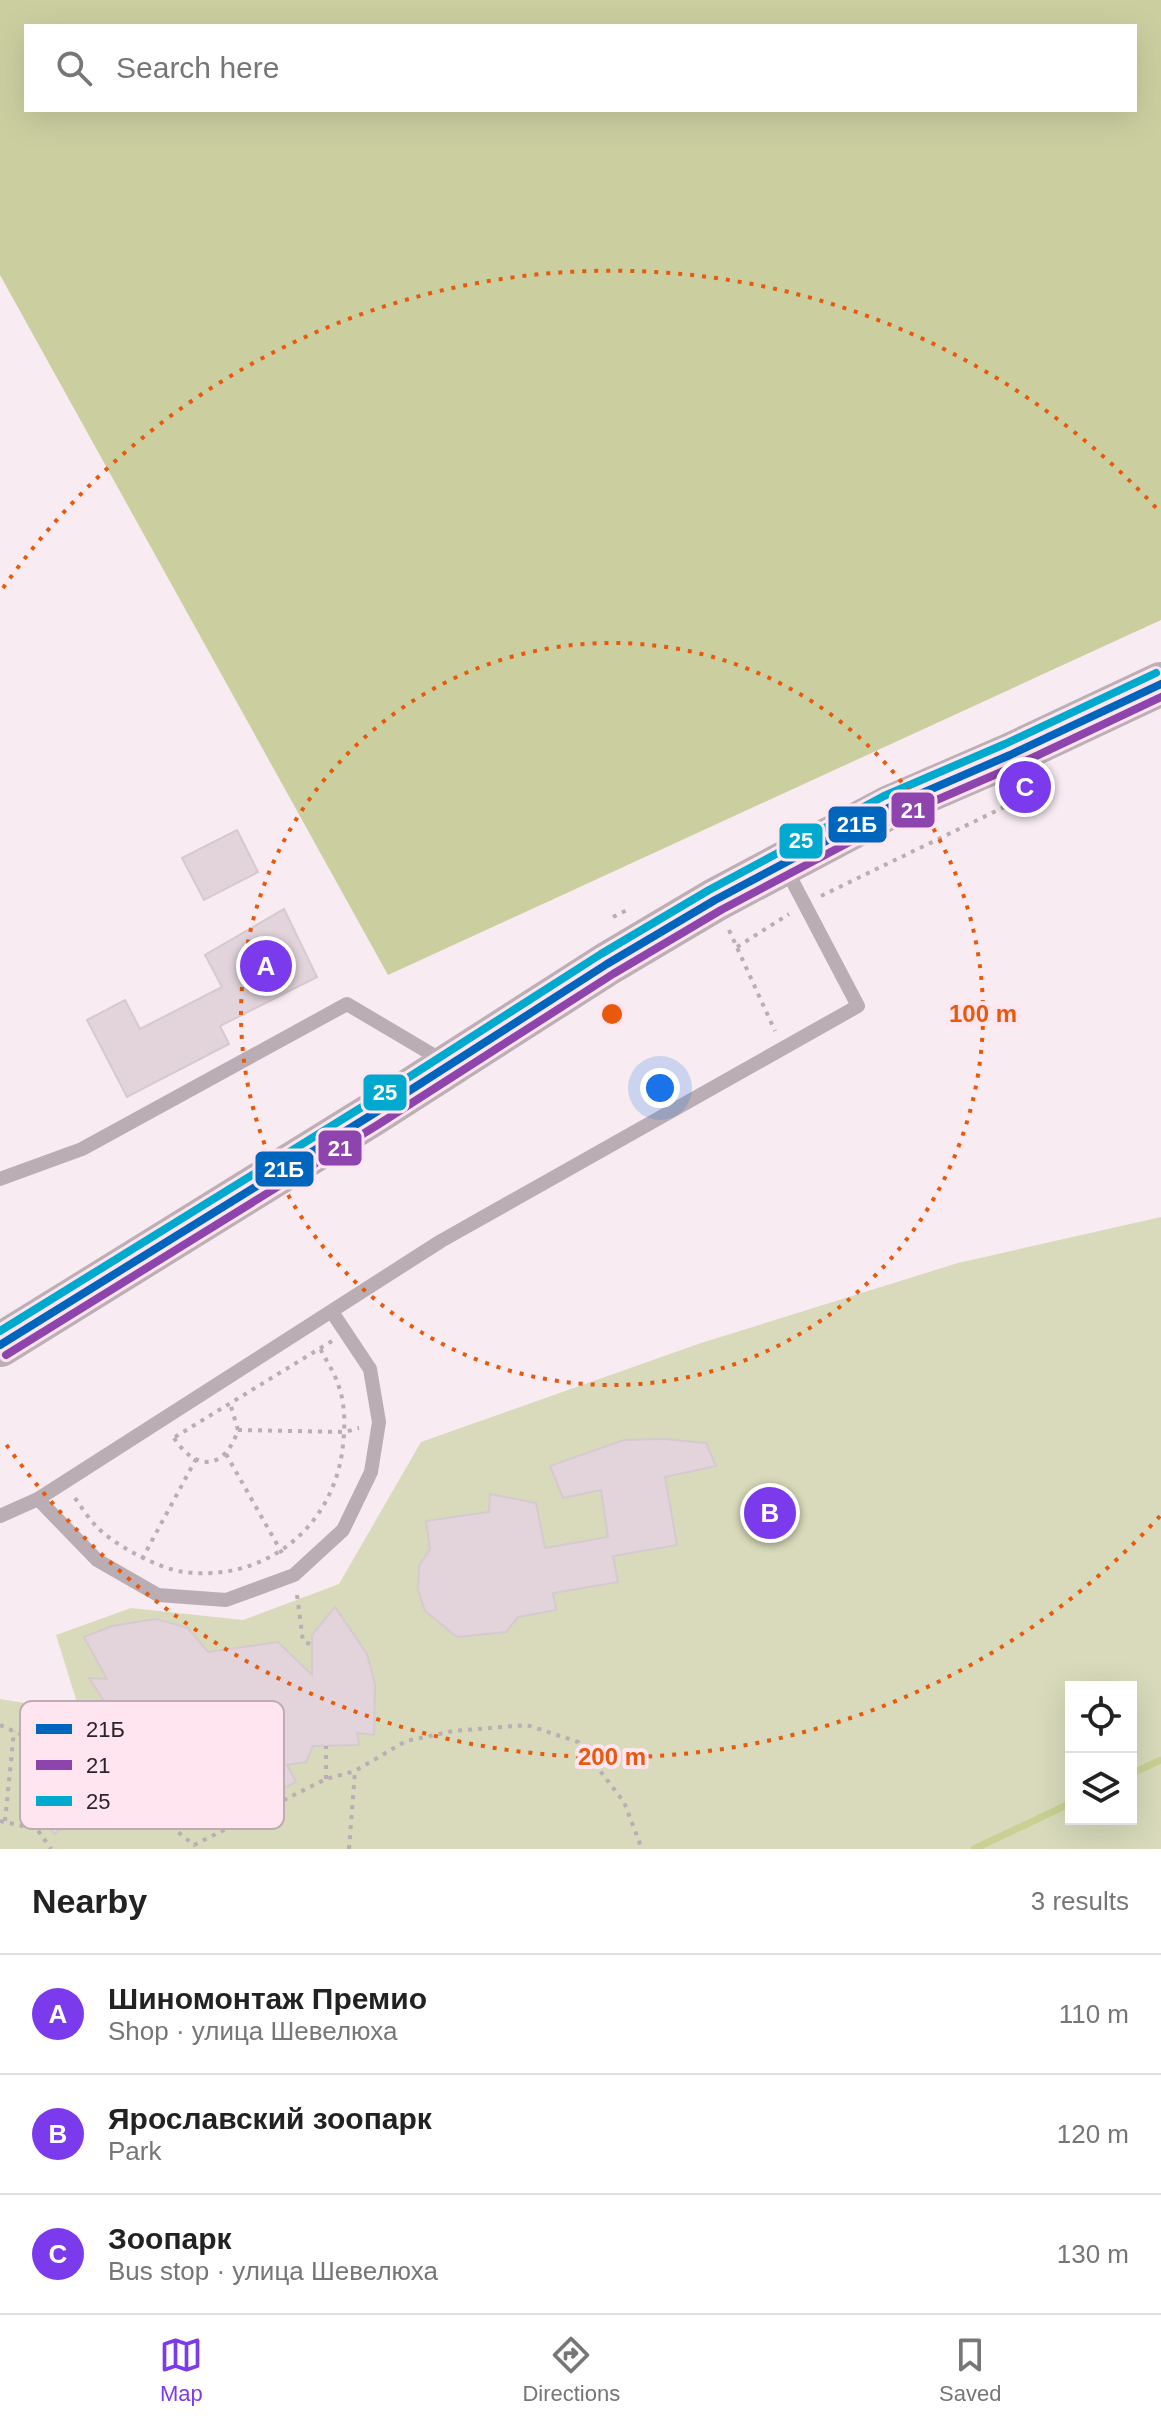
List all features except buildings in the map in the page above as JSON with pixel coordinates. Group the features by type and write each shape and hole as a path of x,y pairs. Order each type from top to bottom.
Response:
{"main road":[{"path":"0,1345 373,1114 607,964 783,863 890,807 1161,684"}],"lane":[{"path":"0,1516 38,1499 441,1241 858,1006 783,863"},
{"path":"0,1179 82,1149 347,1004 448,1065"},
{"path":"38,1499 97,1560 158,1595 226,1600 294,1575 343,1530 371,1472 379,1422 370,1369 332,1312"}],"path":[{"path":"737,947 804,904 1029,795"},
{"path":"230,1403 238,1430 226,1454 210,1462 183,1452 174,1438 230,1403 347,1332"},
{"path":"75,1498 99,1530 142,1558 182,1572 227,1572 282,1552 315,1523 338,1477 345,1432 340,1388 320,1348"},
{"path":"238,1430 345,1432 379,1422"},
{"path":"226,1454 294,1575 303,1641 312,1645"},
{"path":"131,1580 196,1459"},
{"path":"52,1512 87,1491"},
{"path":"0,1725 20,1734"},
{"path":"284,1801 326,1779 355,1771 406,1741 453,1731 527,1725 578,1742 624,1802 642,1849"},
{"path":"2,1821 14,1731"},
{"path":"326,1746 326,1779"},
{"path":"349,1849 355,1771"},
{"path":"37,1829 51,1849"},
{"path":"173,1829 195,1847 230,1829"}],"green space":[{"path":"0,0 1161,0 1161,620 388,975 0,275"},
{"path":"1161,1217 1161,1849 0,1849 0,1699 20,1702 20,1829 284,1829 284,1701 77,1701 56,1635 131,1608 243,1620 339,1584 421,1442 701,1343 958,1263"}],"waterway":[{"path":"1137,1771 1161,1760"},
{"path":"974,1849 1065,1806"}],"transit line":[{"name":"25","path":"0,1331 367,1104 601,954 709,890 884,796 1005,744 1156,673"},
{"name":"21Б","path":"0,1345 373,1114 607,964 715,900 890,807 1161,684"},
{"name":"21","path":"6,1355 379,1124 613,974 721,910 895,818 1161,697"}],"place":[{"name":"Зоопарк","path":"1025,787"},
{"name":"Шиномонтаж Премио","path":"266,966"},
{"name":"Ярославский зоопарк","path":"770,1513"}]}
